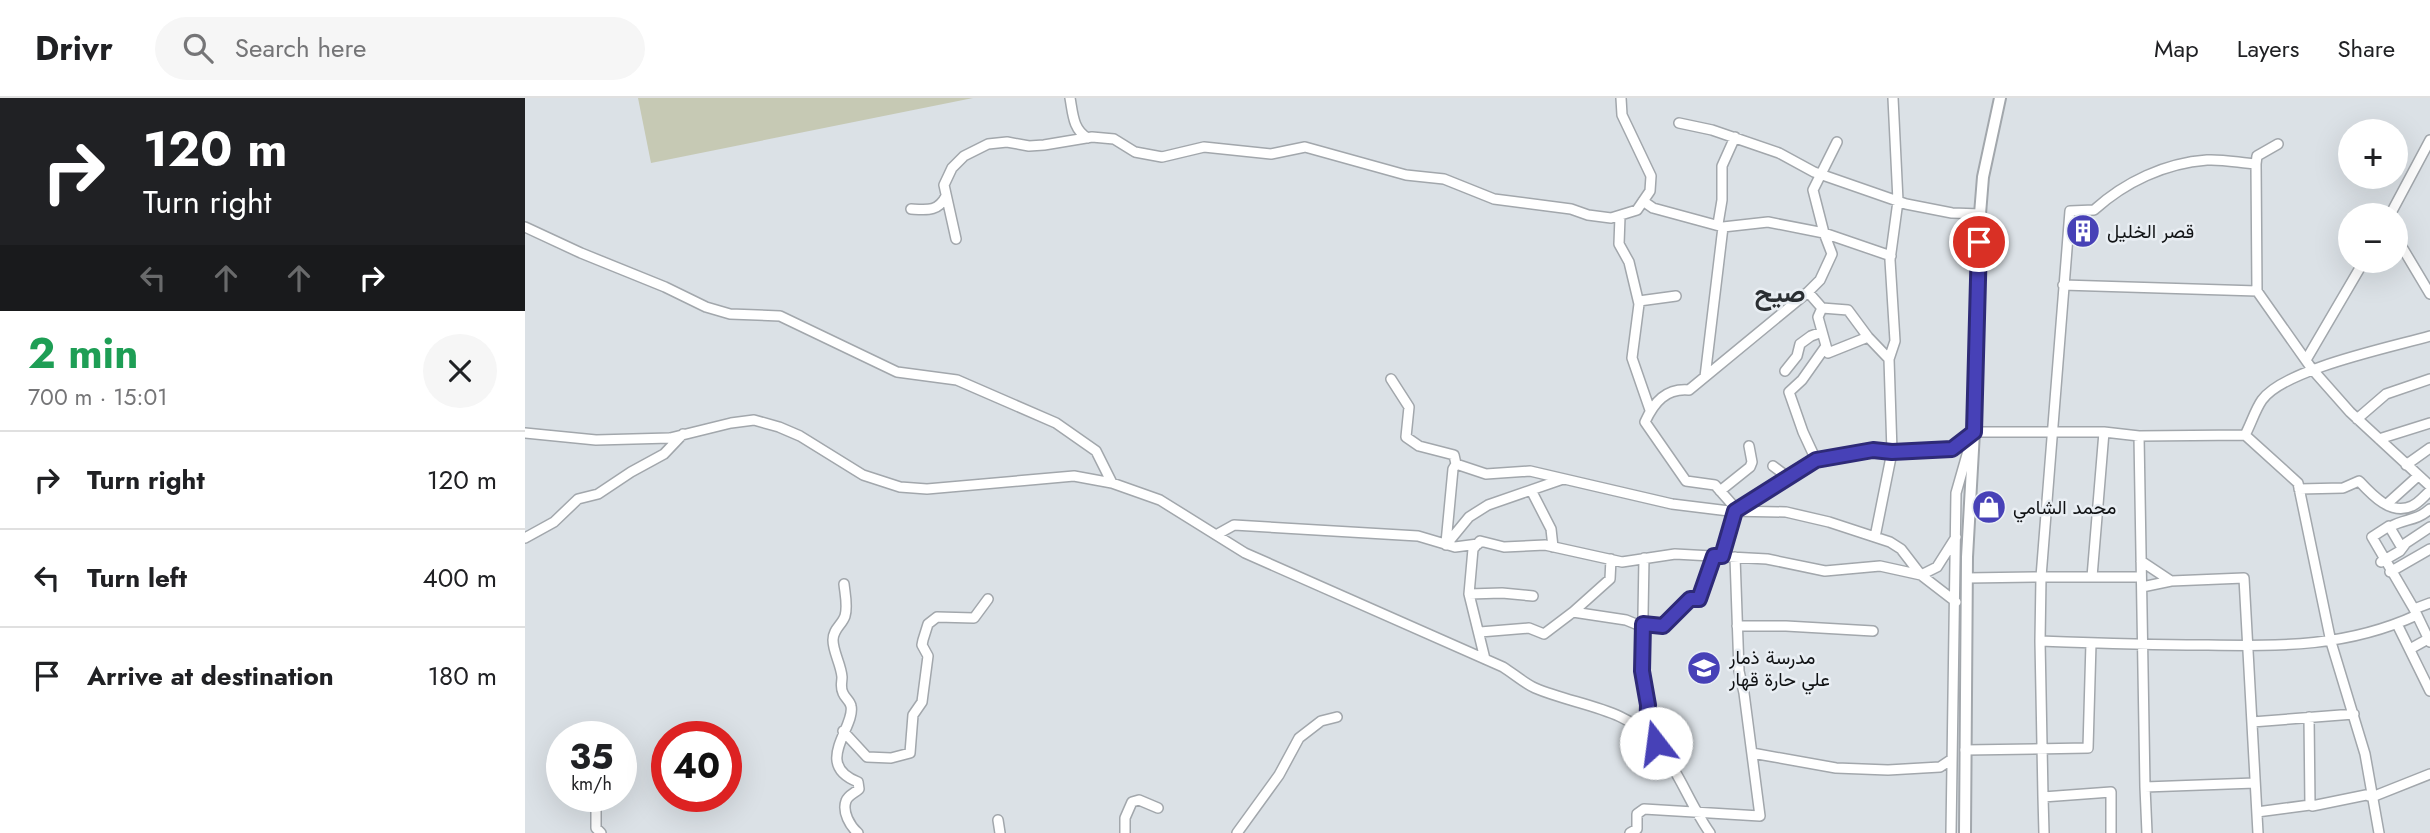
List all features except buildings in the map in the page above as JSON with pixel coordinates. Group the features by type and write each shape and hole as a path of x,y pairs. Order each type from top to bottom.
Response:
{"main road":[{"path":"1965,833 1966,578 1974,432 1980,214 1983,177 2000,98"}],"street":[{"path":"1070,98 1074,122 1080,133 1088,138"},
{"path":"956,239 944,185 952,168 964,156 988,144 1007,142 1029,146 1088,138 1114,139 1135,152 1162,156 1204,147 1271,154 1305,147 1406,175 1444,179 1494,199 1571,209 1611,218 1621,216 1637,210 1650,191 1651,176 1622,115 1621,98"},
{"path":"1875,537 1892,452 1889,359 1895,341 1891,256 1898,201 1893,98"},
{"path":"1679,123 1712,130 1779,153 1821,175 1898,201 1952,213 1980,214"},
{"path":"1705,377 1721,225 1722,166 1735,138"},
{"path":"2396,203 2430,140"},
{"path":"1737,511 1716,485 1686,481 1645,422 1661,396 1677,389 1689,390 1820,280 1832,254 1813,190 1837,142"},
{"path":"2278,144 2257,156 2257,291 2312,369 2357,419 2430,488 2410,506 2397,509 2377,501 2359,481 2343,488 2299,489"},
{"path":"2044,833 2041,577 2070,211 2094,210 2131,182 2175,167 2207,160 2256,164"},
{"path":"911,209 935,210 946,196"},
{"path":"1643,201 1653,208 1721,225 1768,222 1824,233 1891,256"},
{"path":"1621,216 1619,244 1629,262 1639,301 1632,358 1650,410"},
{"path":"525,227 666,287 706,307 730,314 780,316 897,372 957,380 1056,423 1095,451 1112,483"},
{"path":"2408,257 2430,294"},
{"path":"2306,359 2357,273"},
{"path":"2063,285 2257,291"},
{"path":"1808,292 1822,308 1848,310 1889,359"},
{"path":"1639,301 1676,296"},
{"path":"1822,308 1818,317 1828,353 1868,337"},
{"path":"1785,372 1797,356 1800,344 1822,332"},
{"path":"2245,435 2263,399 2275,389 2312,369 2430,336"},
{"path":"1816,460 1789,391 1802,380 1826,346"},
{"path":"1391,379 1409,407 1406,437 1419,446 1454,455 1456,464 1453,469 1446,545"},
{"path":"2357,419 2386,394 2430,379"},
{"path":"525,433 597,440 670,438 754,420 800,436 863,475 900,487 927,489 1074,476 1112,483 1160,500 1245,553 1503,667 1534,687 1625,717 1656,743 1710,833"},
{"path":"2379,439 2430,423"},
{"path":"1951,833 1956,493 1974,432"},
{"path":"1572,612 1663,626 1690,599 1699,599 1737,511 1816,460 1873,450 1892,452 1952,449 1974,432 2104,432 2140,436 2245,435 2298,483 2331,642 2365,754 2379,833"},
{"path":"2092,577 2104,432"},
{"path":"525,538 554,522 578,499 598,494 664,454 683,435"},
{"path":"2140,436 2147,833"},
{"path":"1720,491 1750,467 1752,462 1749,446"},
{"path":"2406,465 2430,449"},
{"path":"1456,464 1486,474 1530,471 1672,504 1737,511 1786,512 1849,527 1901,549 1921,575 1956,603"},
{"path":"1773,466 1789,478"},
{"path":"2386,504 2418,475"},
{"path":"1446,545 1469,517 1489,505 1565,478"},
{"path":"1531,490 1551,529 1553,547"},
{"path":"2410,506 2417,519"},
{"path":"2410,649 2429,640 2372,537 2399,522 2417,519 2430,509"},
{"path":"1216,535 1234,525 1418,537 1455,547 1478,544"},
{"path":"2390,527 2402,548"},
{"path":"2383,561 2430,527"},
{"path":"1485,659 1469,594 1473,549 1480,541 1504,547 1553,547 1622,562 1675,554 1767,559 1825,570 1880,566 1921,575 1937,567 1956,537"},
{"path":"2391,572 2430,549"},
{"path":"1630,833 1637,829 1637,814 1644,809 1760,816 1739,671 1735,557"},
{"path":"1644,558 1642,671 1648,705 1647,735"},
{"path":"1480,632 1529,628 1544,634 1609,579 1611,559"},
{"path":"2141,561 2171,581"},
{"path":"1966,578 2092,577 2141,582 2244,578 2258,833"},
{"path":"843,584 845,614 834,631 833,638 842,676 842,689 852,710 839,742 838,763 859,785 859,789 849,797 846,805 848,822 857,833"},
{"path":"1469,594 1533,596"},
{"path":"843,731 867,757 891,758 910,753 913,715 922,702 928,656 922,645 928,624 937,617 974,618 988,599"},
{"path":"2041,641 2247,646 2331,642 2397,624 2430,603"},
{"path":"2397,624 2430,691"},
{"path":"1737,626 1873,631"},
{"path":"1965,750 2088,748 2091,643"},
{"path":"2252,722 2354,714"},
{"path":"1237,833 1279,775 1299,738 1321,721 1337,717"},
{"path":"2309,718 2310,805"},
{"path":"1752,753 1836,768 1888,770 1940,767 1952,759"},
{"path":"2257,813 2366,795 2372,797 2430,774"},
{"path":"2145,787 2255,783"},
{"path":"2043,797 2111,792 2111,833"},
{"path":"1125,833 1125,818 1132,802 1139,800 1159,808"},
{"path":"596,812 596,828 601,833"},
{"path":"998,820 1000,833"}],"green space":[{"path":"638,98 973,98 651,163"}],"place":[{"name":"قصر الخليل","path":"2083,231"},
{"name":"محمد الشامي","path":"1989,507"},
{"name":"مدرسة ذمار علي حارة قهار","path":"1704,668"}],"district":[{"name":"صيح","path":"1780,293"}],"route":[{"path":"1656,743 1647,735 1648,705 1642,671 1643,624 1663,626 1690,599 1699,599 1714,556 1722,556 1735,511 1816,460 1873,450 1892,452 1952,449 1974,432 1979,242"}]}
